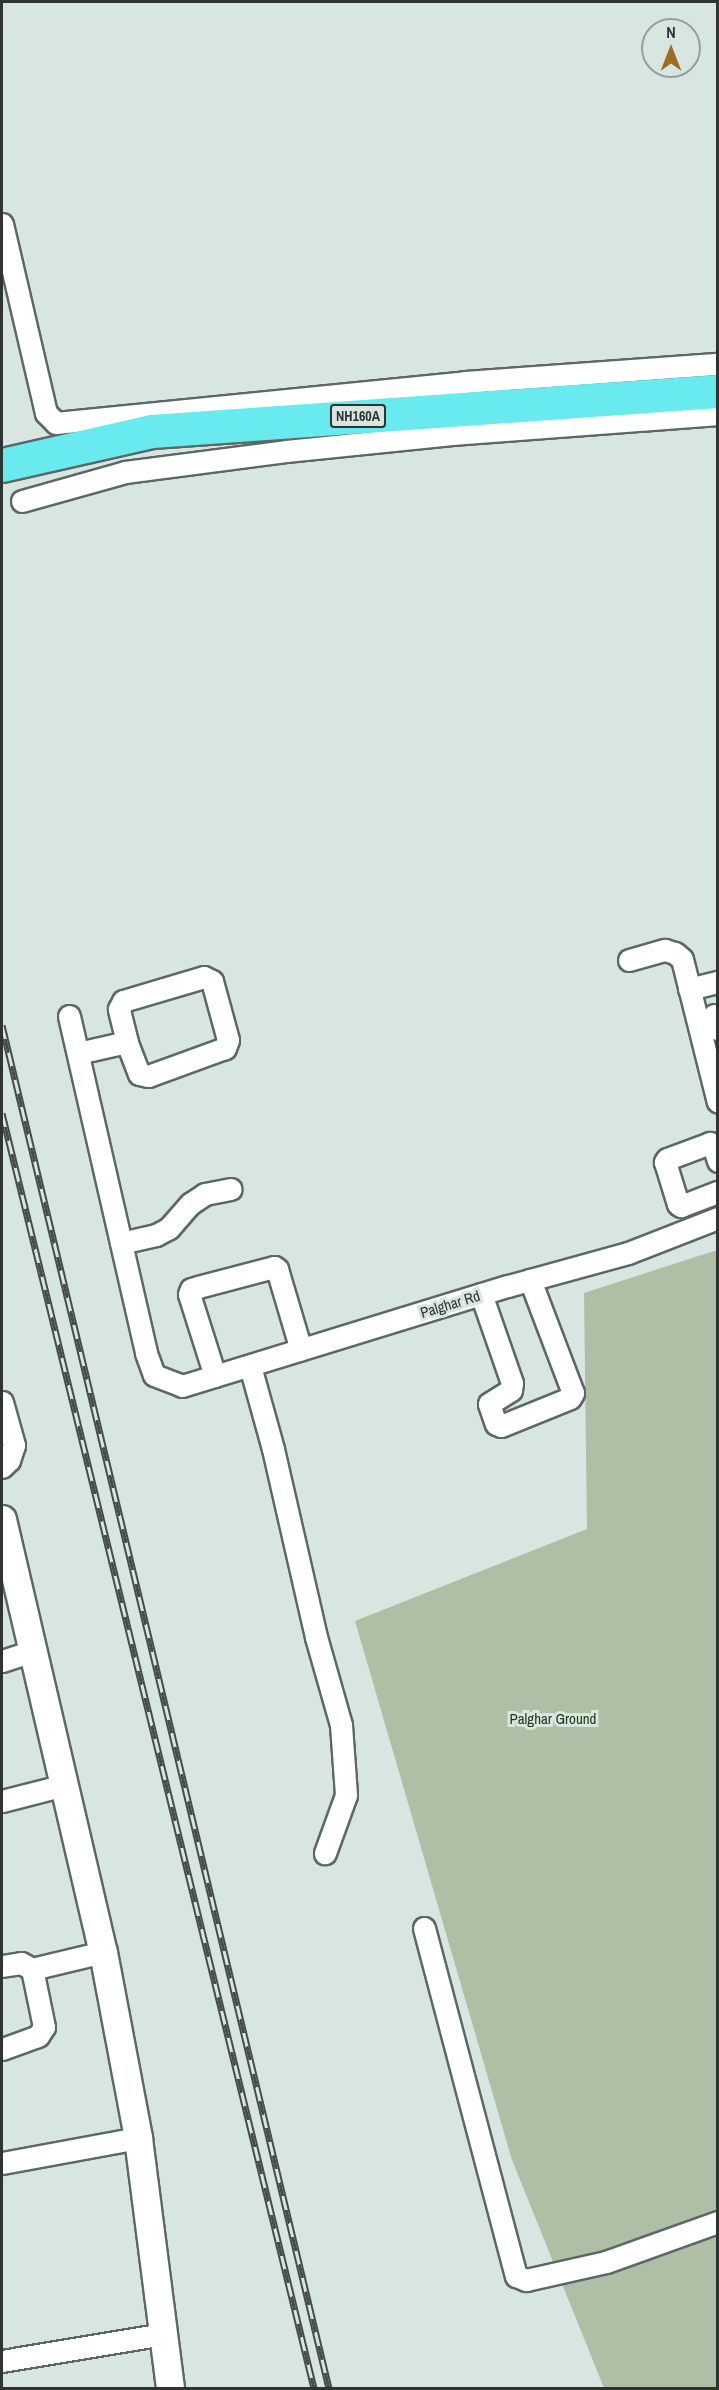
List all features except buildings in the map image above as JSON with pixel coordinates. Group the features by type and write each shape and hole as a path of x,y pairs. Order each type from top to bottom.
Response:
{"highway":[{"name":"NH160A","path":"2,465 152,431 717,391"}],"street":[{"path":"2,224 46,413 56,423 465,382 717,364"},
{"path":"22,501 125,472 286,451 452,434 717,414"},
{"path":"629,960 665,950 675,953 682,959 689,989 713,1029 716,1094"},
{"path":"204,977 212,981 228,1040 225,1048 148,1076 139,1074 127,1042 118,1009 123,1001 204,977"},
{"path":"689,989 717,982"},
{"path":"69,1016 121,1243 156,1235 169,1228 190,1204 205,1194 231,1189"},
{"path":"78,1053 127,1042"},
{"path":"717,1153 710,1143 667,1159 665,1162 681,1206 717,1192"},
{"name":"Palghar Rd","path":"121,1243 154,1375 182,1386 481,1294 628,1253 717,1218"},
{"path":"215,1376 189,1294 191,1289 274,1267 277,1269 301,1350"},
{"path":"481,1294 512,1383 511,1390 489,1404 496,1424 501,1426 570,1398 573,1393 530,1280"},
{"path":"250,1366 273,1449 316,1637 341,1725 346,1795 325,1853"},
{"path":"2,1408 14,1445 9,1460 2,1467"},
{"path":"2,1519 103,1952 138,2138 170,2388"},
{"path":"2,1661 33,1651"},
{"path":"2,1801 64,1785"},
{"path":"424,1928 516,2276 526,2280 606,2262 717,2222"},
{"path":"2,1966 21,1963 32,1969 103,1952"},
{"path":"2,2049 38,2036 44,2027 32,1969"},
{"path":"2,2163 138,2138"},
{"path":"2,2361 163,2334"}],"green space":[{"name":"Palghar Ground","path":"717,1250 717,2388 604,2388 512,2160 355,1621 587,1529 584,1293"}],"railway":[{"path":"2,1025 329,2388"},
{"path":"2,1113 314,2388"}]}
